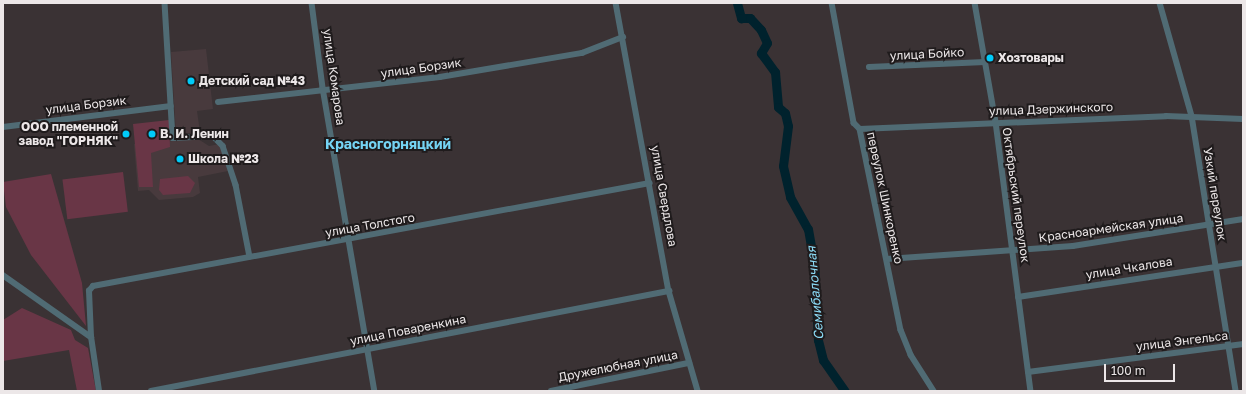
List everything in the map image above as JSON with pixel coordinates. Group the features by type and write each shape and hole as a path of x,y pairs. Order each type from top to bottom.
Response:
{"street":[{"path":"166,3 173,138 212,136 223,146 236,185 250,257"},
{"name":"улица Комарова","path":"312,3 323,88 375,391"},
{"name":"улица Свердлова","path":"616,3 669,291 698,391"},
{"name":"переулок Шинкоренко","path":"832,3 854,123 860,129 901,330 911,355 934,391"},
{"name":"Октябрьский переулок","path":"975,3 996,122 1031,391"},
{"name":"Узкий переулок","path":"1160,3 1192,116 1208,224 1217,266 1236,391"},
{"name":"улица Борзик","path":"218,102 323,88 440,77 582,53 623,37"},
{"name":"улица Бойко","path":"869,67 985,62"},
{"name":"улица Борзик","path":"3,127 172,106"},
{"name":"улица Дзержинского","path":"860,129 996,122 1192,116 1243,120"},
{"name":"улица Толстого","path":"90,337 89,291 93,286 650,183"},
{"name":"Красноармейская улица","path":"887,258 1073,246 1243,219"},
{"name":"улица Чкалова","path":"1018,297 1243,263"},
{"path":"3,275 90,337 99,391"},
{"name":"улица Поваренкина","path":"151,391 669,291"},
{"name":"улица Энгельса","path":"1028,372 1243,344"},
{"name":"Дружелюбная улица","path":"551,391 689,363"}],"shaded area":[{"name":"Детский сад №43","path":"206,49 213,109 197,111 200,132 176,134 171,52"},
{"path":"169,120 170,147 151,153 153,187 139,187 133,124"},
{"name":"Школа №23","path":"198,139 209,146 220,144 228,171 198,177 200,193 193,197 159,200 149,190 138,191 134,144"},
{"path":"123,172 128,212 67,219 62,179"},
{"path":"51,174 82,283 86,326 31,255 6,207 3,182"},
{"path":"188,176 195,183 190,193 163,195 159,190 160,179"},
{"path":"22,308 71,330 75,340 88,348 96,391 77,391 69,350 3,361 3,320"}],"waterway":[{"name":"Семибалочная","path":"737,3 741,18 750,18 761,30 767,43 761,53 775,72 778,107 785,113 788,126 783,166 790,197 808,229 814,262 818,340 823,360 845,391"}],"place":[{"name":"Хозтовары","path":"990,58"},
{"name":"Детский сад №43","path":"191,81"},
{"name":"ООО племенной завод \"ГОРНЯК\"","path":"126,134"},
{"name":"В. И. Ленин","path":"152,134"},
{"name":"Школа №23","path":"180,159"}],"district":[{"name":"Красногорняцкий","path":"388,144"}]}
